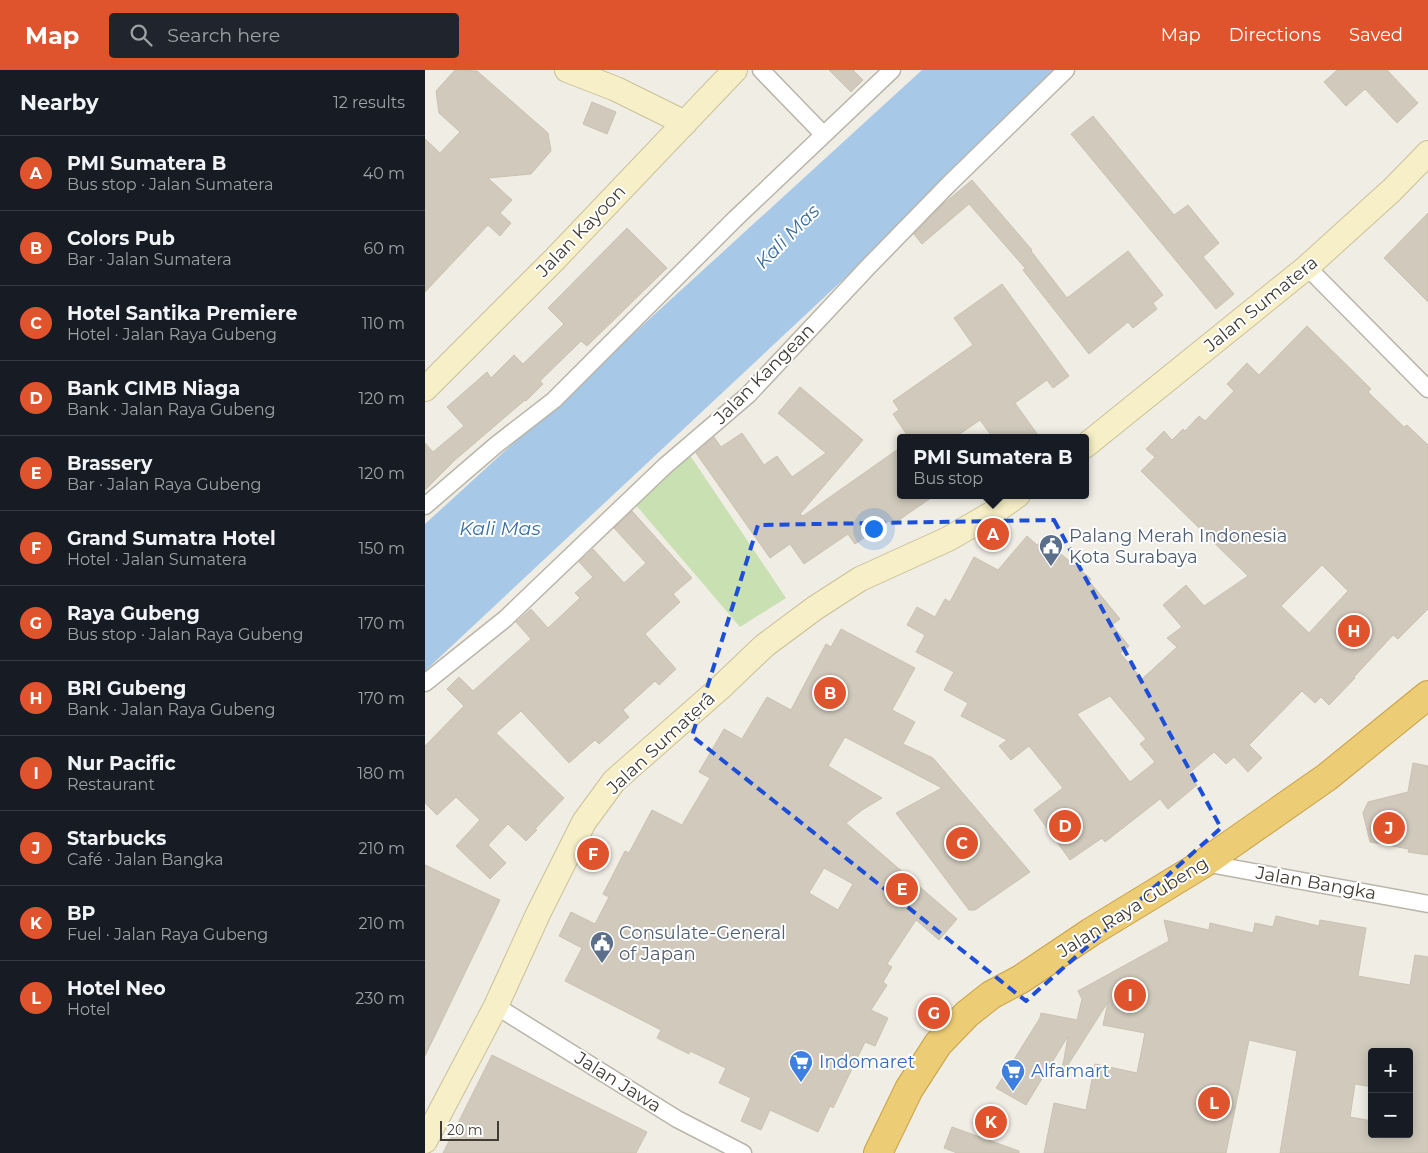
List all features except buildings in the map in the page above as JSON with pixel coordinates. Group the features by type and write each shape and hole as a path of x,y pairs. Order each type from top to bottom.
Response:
{"highway":[{"name":"Jalan Raya Gubeng","path":"878,1153 909,1089 937,1044 967,1014 991,994 1021,979 1098,928 1204,863 1327,777 1428,695"}],"street":[{"path":"567,70 616,89 685,123"},
{"name":"Jalan Kayoon","path":"425,390 554,260 735,70"},
{"path":"761,70 823,134"},
{"path":"425,506 496,445 553,400 735,219 892,70"},
{"name":"Jalan Kangean","path":"425,683 505,619 665,466 748,395 949,184 1066,70"},
{"name":"Jalan Sumatera","path":"1089,443 1307,267 1392,190 1428,153"},
{"path":"1307,267 1428,389"},
{"name":"Jalan Sumatera","path":"425,1141 496,1006 538,914 584,822 614,781 713,694 764,646 815,608 860,579 948,539 993,513 1012,499"},
{"name":"Jalan Bangka","path":"1204,863 1428,904"},
{"name":"Jalan Jawa","path":"496,1006 677,1119 743,1153"}],"highlighted area":[{"path":"1054,520 1221,828 1026,1001 692,736 758,525"}],"green space":[{"path":"687,451 786,598 740,627 635,504"}],"water":[{"name":"Kali Mas","path":"922,70 1057,70 989,143 425,671 425,524"}],"place":[{"name":"PMI Sumatera B","path":"993,534"},
{"name":"Palang Merah Indonesia Kota Surabaya","path":"1051,567"},
{"name":"BRI Gubeng","path":"1354,631"},
{"name":"Colors Pub","path":"830,693"},
{"name":"Bank CIMB Niaga","path":"1065,826"},
{"name":"Starbucks","path":"1389,828"},
{"name":"Hotel Santika Premiere","path":"962,843"},
{"name":"Grand Sumatra Hotel","path":"593,854"},
{"name":"Brassery","path":"902,889"},
{"name":"Consulate-General of Japan","path":"602,964"},
{"name":"Nur Pacific","path":"1130,995"},
{"name":"Raya Gubeng","path":"934,1013"},
{"name":"Indomaret","path":"801,1083"},
{"name":"Alfamart","path":"1013,1092"},
{"name":"Hotel Neo","path":"1214,1103"},
{"name":"BP","path":"991,1122"}]}
